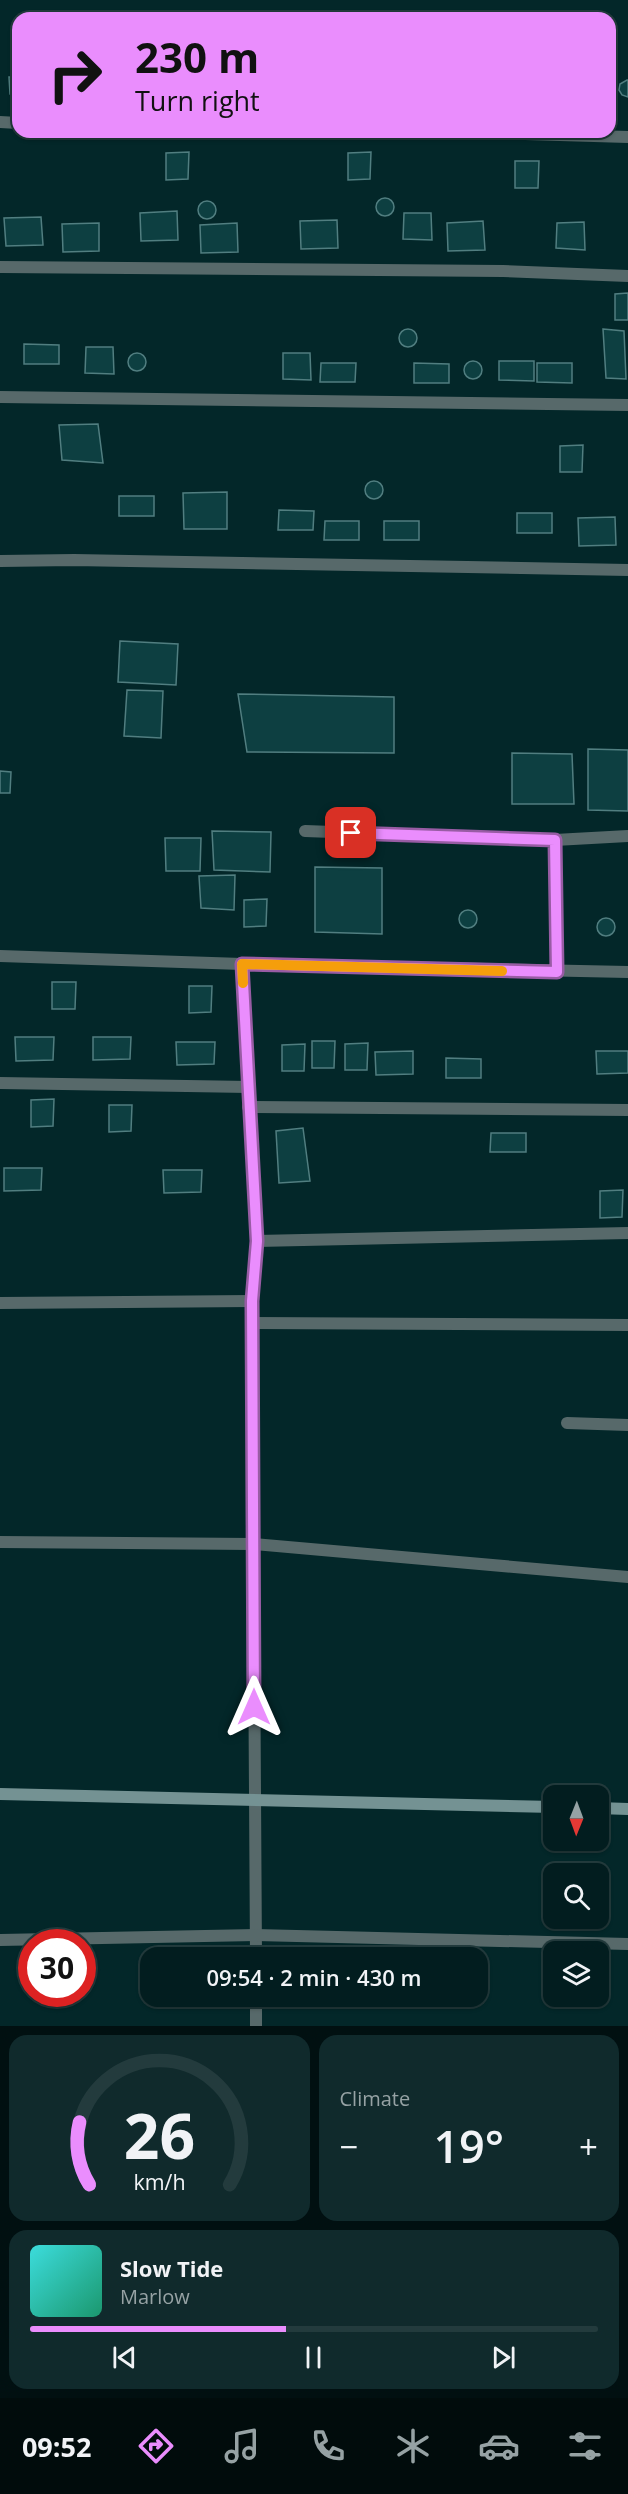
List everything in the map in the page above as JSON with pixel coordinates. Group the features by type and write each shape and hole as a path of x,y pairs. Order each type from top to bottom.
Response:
{"street":[{"path":"0,267 503,271 628,276"},
{"path":"0,397 628,405"},
{"path":"0,561 85,560 628,570"},
{"path":"305,831 555,840 628,836"},
{"path":"555,840 557,972"},
{"path":"0,956 242,964 628,972"},
{"path":"242,964 257,1241 252,1301 256,1947"},
{"path":"0,1083 249,1087"},
{"path":"249,1107 628,1110"},
{"path":"257,1241 628,1233"},
{"path":"0,1303 252,1301"},
{"path":"252,1323 628,1325"},
{"path":"567,1423 628,1425"},
{"path":"0,1542 253,1544 628,1577"},
{"path":"0,1794 543,1807"},
{"path":"609,1808 628,1809"},
{"path":"0,1940 256,1935 628,1944"},
{"path":"256,2007 256,2026"}],"building":[{"path":"9,77 12,77 12,94 10,94"},
{"path":"628,80 628,97 622,95 619,90 620,84"},
{"path":"189,152 188,179 166,180 166,153"},
{"path":"371,152 370,179 348,180 348,153"},
{"path":"515,161 539,161 538,188 515,188"},
{"path":"385,198 391,201 394,207 391,213 385,216 379,213 376,207 379,201"},
{"path":"207,201 213,204 216,210 213,216 207,219 201,216 198,210 201,204"},
{"path":"177,211 178,240 141,241 140,213"},
{"path":"404,213 431,213 432,240 403,239"},
{"path":"41,217 43,245 6,246 4,218"},
{"path":"337,220 338,248 301,249 300,221"},
{"path":"483,221 485,250 448,251 447,223"},
{"path":"584,222 585,250 556,248 557,223"},
{"path":"99,223 99,251 63,252 62,224"},
{"path":"237,223 238,252 201,253 200,225"},
{"path":"628,293 628,320 615,320 615,294"},
{"path":"408,329 414,332 417,338 414,344 408,347 402,344 399,338 402,332"},
{"path":"603,329 624,331 626,379 606,378"},
{"path":"24,344 59,345 59,364 24,364"},
{"path":"86,347 113,347 114,374 85,373"},
{"path":"137,353 143,356 146,362 143,368 137,371 131,368 128,362 131,356"},
{"path":"283,353 310,353 311,380 283,379"},
{"path":"473,361 479,364 482,370 479,376 473,379 467,376 464,370 467,364"},
{"path":"499,361 534,361 534,381 499,380"},
{"path":"321,363 356,363 355,382 320,382"},
{"path":"414,363 449,364 449,383 414,383"},
{"path":"537,363 572,363 572,383 537,382"},
{"path":"98,424 103,463 62,460 59,425"},
{"path":"583,445 582,472 560,472 560,446"},
{"path":"374,481 380,484 383,490 380,496 374,499 368,496 365,490 368,484"},
{"path":"227,492 227,529 184,529 183,493"},
{"path":"119,496 154,496 154,516 119,516"},
{"path":"279,510 314,511 313,530 278,530"},
{"path":"517,513 552,513 552,533 517,533"},
{"path":"615,517 616,545 579,546 578,518"},
{"path":"325,521 359,521 359,540 324,540"},
{"path":"384,521 419,521 419,540 384,540"},
{"path":"120,641 178,644 176,685 118,682"},
{"path":"127,690 163,691 161,738 124,736"},
{"path":"238,694 394,697 394,753 247,752"},
{"path":"588,749 628,750 628,811 588,810"},
{"path":"512,753 572,754 574,804 512,804"},
{"path":"0,771 11,772 10,793 0,793"},
{"path":"212,831 271,832 270,872 214,870"},
{"path":"165,838 201,838 200,871 166,871"},
{"path":"315,867 382,868 382,934 315,932"},
{"path":"235,875 234,910 201,908 199,876"},
{"path":"267,899 266,926 244,927 244,900"},
{"path":"468,910 474,913 477,919 474,925 468,928 462,925 459,919 462,913"},
{"path":"606,918 612,921 615,927 612,933 606,936 600,933 597,927 600,921"},
{"path":"52,982 76,982 75,1009 52,1009"},
{"path":"189,986 212,986 211,1012 189,1013"},
{"path":"15,1037 54,1037 53,1060 16,1061"},
{"path":"93,1037 131,1037 130,1059 93,1060"},
{"path":"312,1041 335,1041 334,1068 312,1068"},
{"path":"176,1042 215,1042 214,1064 177,1065"},
{"path":"368,1043 367,1070 345,1070 345,1044"},
{"path":"305,1044 304,1071 282,1071 282,1045"},
{"path":"413,1051 413,1074 376,1075 375,1052"},
{"path":"596,1051 628,1051 628,1073 597,1074"},
{"path":"446,1058 481,1059 481,1078 446,1078"},
{"path":"54,1099 53,1126 31,1127 31,1100"},
{"path":"109,1105 132,1105 131,1131 109,1132"},
{"path":"303,1128 310,1181 279,1183 276,1131"},
{"path":"491,1133 526,1133 526,1152 490,1152"},
{"path":"4,1168 42,1168 41,1190 4,1191"},
{"path":"163,1170 202,1170 201,1192 164,1193"},
{"path":"623,1190 622,1217 600,1218 600,1191"}],"slow traffic":[{"path":"243,983 242,964 502,971"}],"route":[{"path":"254,1707 252,1301 257,1241 242,964 557,972 555,840 351,833"}]}
